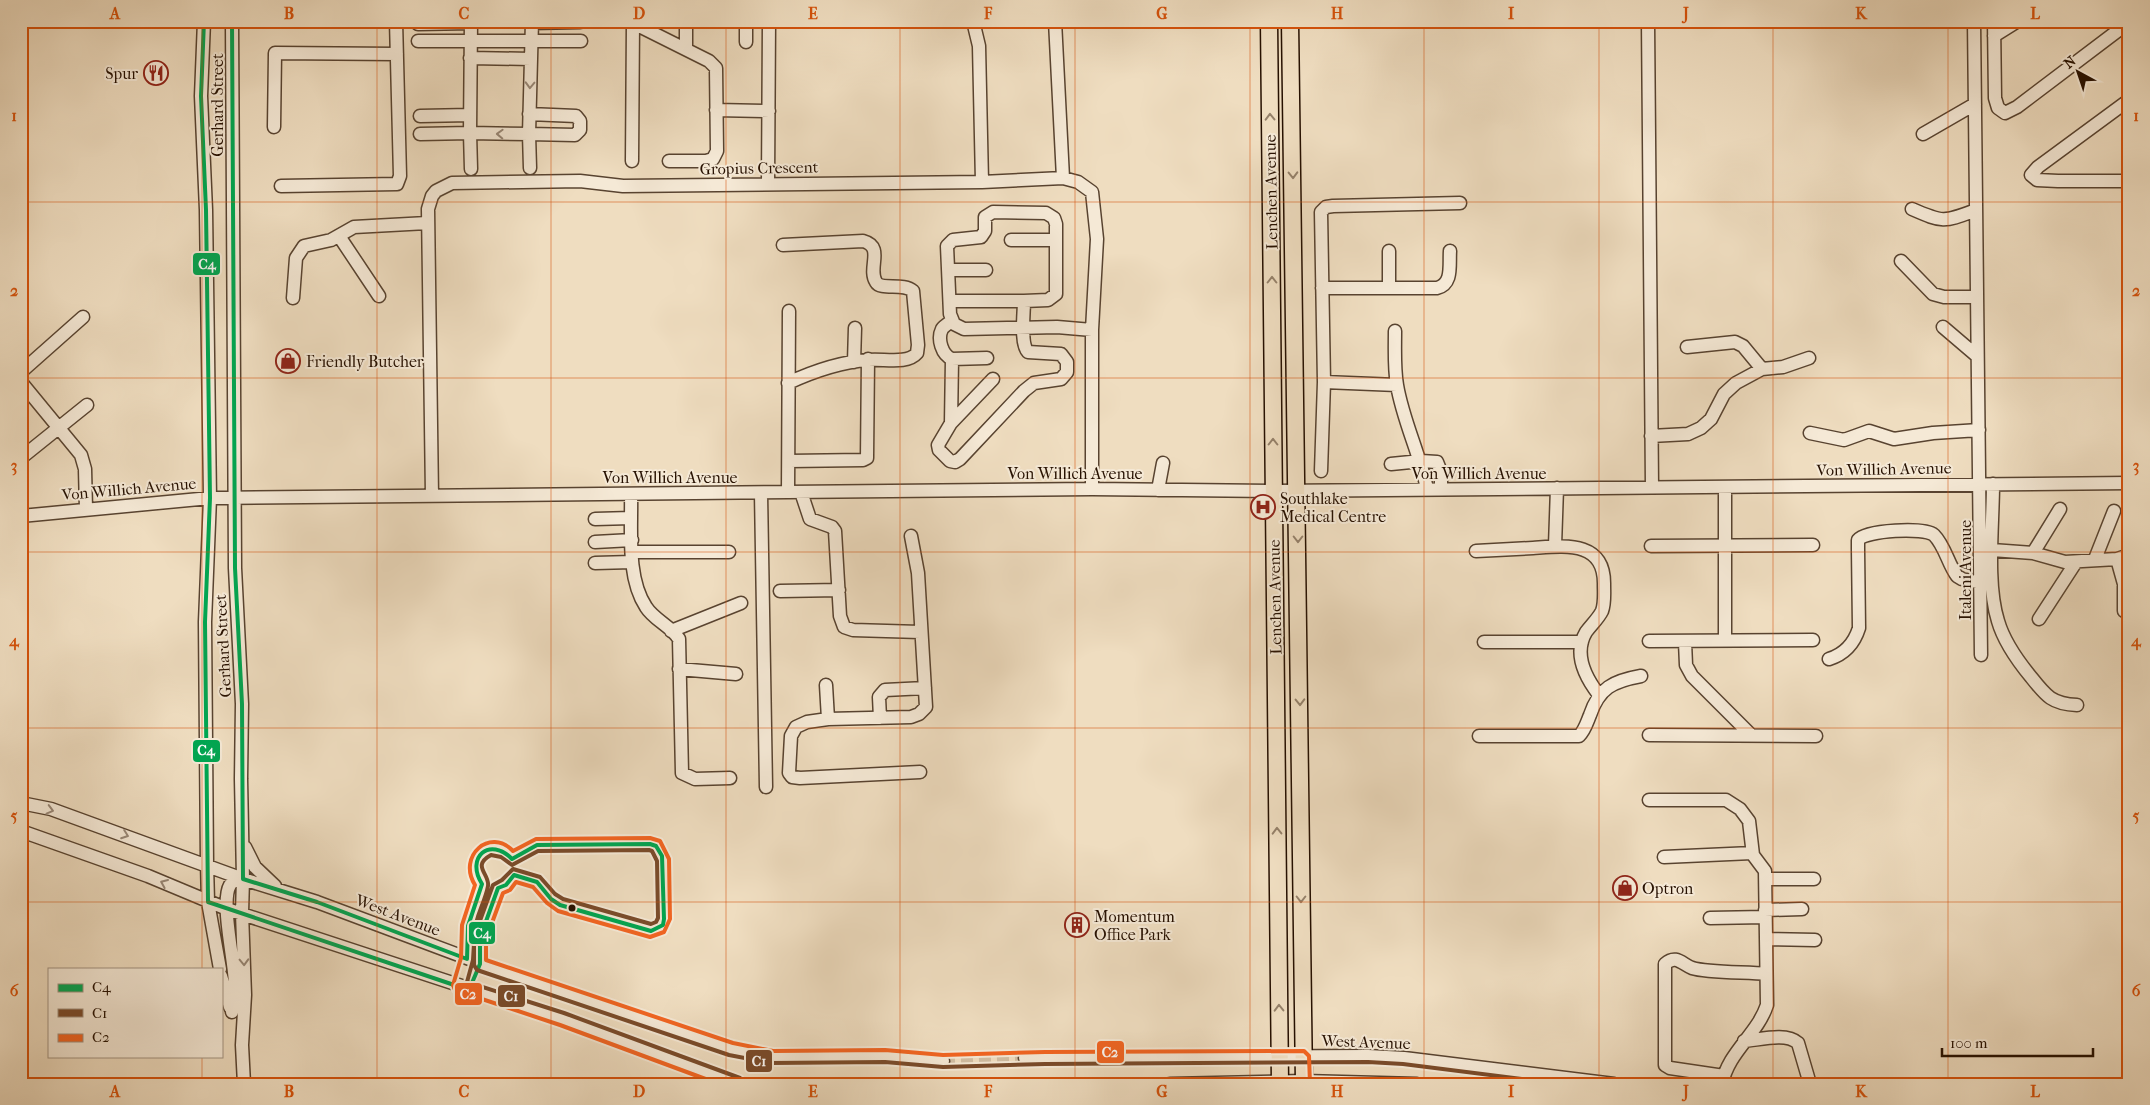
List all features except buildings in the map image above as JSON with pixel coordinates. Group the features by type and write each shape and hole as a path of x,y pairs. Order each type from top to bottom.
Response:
{"main road":[{"name":"Lenchen Avenue","path":"1270,21 1280,1083"},
{"name":"Lenchen Avenue","path":"1290,21 1298,490 1304,1082"}],"street":[{"name":"Gerhard Street","path":"204,21 202,96 206,210 210,498 205,622 207,864 208,902 220,968"},
{"name":"Gerhard Street","path":"232,21 235,568 242,704 242,913 245,995 242,1045"},
{"path":"281,186 397,184 400,173 396,21"},
{"path":"686,21 686,48"},
{"path":"746,21 746,42"},
{"path":"768,183 769,21"},
{"path":"974,21 979,46 982,182"},
{"path":"1055,21 1062,178"},
{"path":"1648,21 1652,487"},
{"path":"1974,21 1979,430 1987,484 1994,606 1998,622 2007,643 2049,698 2063,704 2077,705"},
{"path":"1994,21 1995,98 1998,108 2005,113 2017,107 2124,26"},
{"path":"1994,36 2018,21"},
{"path":"418,24 471,22 471,168"},
{"path":"530,168 529,114 532,22 580,22"},
{"path":"632,161 633,22 686,48 715,66 717,151 714,159 706,161 669,161"},
{"path":"418,42 581,41"},
{"path":"274,127 275,53 397,54"},
{"path":"470,58 531,59"},
{"path":"2129,100 2038,167 2031,175 2037,180 2058,182 2129,181"},
{"path":"1923,134 1975,104"},
{"path":"716,110 769,111"},
{"path":"420,134 575,135 580,130 580,121 576,116 529,114"},
{"path":"420,116 470,115"},
{"name":"Gropius Crescent","path":"432,496 427,223 432,196 442,186 452,183 580,182 623,186 982,182 1062,178 1083,185 1092,192 1097,240 1092,330 1092,489"},
{"path":"1321,470 1324,382 1320,218 1324,209 1333,206 1460,203"},
{"path":"1912,209 1937,220 1946,220 1976,210"},
{"path":"950,301 1048,300 1056,294 1056,224 1054,218 1046,213 993,212 985,217 985,231 981,237 952,240 949,243 948,270 950,301 952,321 957,328 964,329 1092,330"},
{"path":"293,298 296,258 304,246 339,236 354,227 427,223"},
{"path":"339,236 380,296"},
{"path":"1011,240 1056,240"},
{"path":"783,245 866,242 873,246 875,250 874,276 878,285 904,286 913,291 918,345 917,353 908,359 854,362 826,368 788,383"},
{"path":"1389,251 1389,288"},
{"path":"1322,288 1436,288 1444,286 1448,281 1450,251"},
{"path":"1901,261 1933,294 1944,297 1977,297"},
{"path":"948,270 986,270"},
{"path":"993,379 951,423 938,445 944,456 950,461 955,462 1024,390 1034,383 1065,376 1067,372 1067,362 1061,354 1034,353 1028,352 1025,349 1024,301"},
{"path":"789,311 789,461 795,492 810,519 832,527 835,531 842,624 846,629 920,632"},
{"path":"21,372 83,317"},
{"path":"952,321 941,332 944,354 952,359 987,358"},
{"path":"1943,327 1977,356"},
{"path":"854,362 855,328"},
{"path":"1395,331 1397,385 1409,428 1421,460 1427,489"},
{"path":"1687,347 1735,342 1743,346 1762,369"},
{"path":"1651,436 1688,434 1701,428 1711,419 1720,400 1729,388 1762,369 1783,367 1808,358"},
{"path":"951,423 952,359"},
{"path":"789,461 864,460 867,458 868,360"},
{"path":"21,382 81,455 85,465 86,509"},
{"path":"1324,382 1397,385"},
{"path":"21,458 87,405"},
{"path":"1810,432 1844,440 1869,431 1894,439 1933,432 1950,433 1979,430"},
{"path":"1391,464 1432,460 1440,466 1441,489"},
{"path":"1158,490 1163,463"},
{"name":"Von Willich Avenue","path":"21,516 210,498 1092,489 1274,491 2129,483"},
{"name":"Italeni Avenue","path":"1982,655 1981,583 1987,484"},
{"path":"1725,487 1725,640"},
{"path":"1555,546 1557,488"},
{"path":"761,493 766,787"},
{"path":"630,494 632,573 644,604 653,616 679,639 682,774 695,778 730,778"},
{"path":"2032,553 2060,510"},
{"path":"2095,559 2114,512"},
{"path":"595,520 632,518"},
{"path":"1829,660 1845,652 1856,637 1859,628 1858,540 1864,535 1919,531 1931,533 1940,543 1957,576 1967,581 1981,583"},
{"path":"911,536 918,573 920,632 926,707 919,714 911,717 828,719 807,722 793,731 790,740 789,774 792,777 920,772"},
{"path":"595,542 632,552 728,552"},
{"path":"1651,546 1813,545"},
{"path":"1476,551 1555,546 1577,547 1589,552 1599,561 1603,571 1603,608 1582,642 1580,655 1586,675 1599,695"},
{"path":"1992,550 2032,553 2065,562 2123,557 2124,611"},
{"path":"595,563 632,552"},
{"path":"2039,619 2076,562"},
{"path":"780,592 839,590"},
{"path":"671,630 741,603"},
{"path":"1649,641 1813,640"},
{"path":"1484,642 1582,642"},
{"path":"1685,642 1686,665 1692,676 1751,735"},
{"path":"679,669 736,674"},
{"path":"1479,736 1579,736 1599,695 1605,688 1640,676"},
{"path":"826,684 828,719"},
{"path":"880,718 879,697 885,690 925,688"},
{"path":"1649,735 1816,736"},
{"path":"1649,800 1726,800 1730,802 1740,809 1749,821 1752,852 1764,869 1766,879 1767,1005 1762,1017 1731,1059 1723,1080 1670,1068 1665,1065 1665,964 1668,960 1677,959 1696,969 1766,974"},
{"name":"West Avenue","path":"21,803 51,809 207,864 243,879 278,888 523,979 731,1049 772,1057 885,1056 943,1061"},
{"path":"21,831 148,876 227,909 562,1019 738,1084"},
{"path":"242,838 255,867 278,888"},
{"path":"1664,857 1752,852"},
{"path":"232,1012 235,985 227,909 230,886 234,881 243,879"},
{"path":"1766,879 1814,879"},
{"path":"1710,918 1802,909"},
{"path":"1766,940 1815,940"},
{"path":"222,979 242,1045 244,1084"},
{"path":"1744,1041 1788,1038 1796,1040 1810,1084"},
{"name":"West Avenue","path":"1025,1058 1368,1056 1404,1058 1614,1084"},
{"path":"1170,1084 1304,1082 1417,1084"}],"tunnel":[{"path":"943,1061 1025,1058"}],"transit line":[{"name":"C4","path":"204,21 201,96 206,210 210,498 205,622 208,902 469,990 480,964 480,938 498,888 506,885 514,875 537,882 551,899 560,905 651,931 663,925 664,919 662,856 656,846 650,844 537,845 512,859 504,852 496,849 482,853 476,865 482,884 468,926 467,959 317,902 243,879 242,704 235,568 232,21"},
{"name":"C2","path":"719,1084 560,1025 455,990 453,985 461,958 462,925 475,885 470,864 473,855 479,848 495,842 504,844 513,851 536,839 650,838 660,841 669,859 670,919 664,932 650,937 558,911 547,903 533,887 516,882 510,890 503,893 486,939 486,960 733,1043 773,1051 885,1050 943,1055 1045,1052 1304,1051 1309,1056 1310,1084"},
{"name":"C1","path":"649,850 652,851 657,861 658,918 656,922 651,924 563,899 555,894 540,877 513,869 502,880 493,885 474,937 474,930 488,886 482,863 491,855 501,857 512,865 538,851 649,850"},
{"name":"C1","path":"740,1078 564,1013 467,982 473,960 474,943 474,965 477,970 729,1055 771,1063 885,1062 943,1067 1045,1064 1368,1062 1403,1064 1561,1084"}],"place":[{"name":"Spur","path":"156,73"},
{"name":"Friendly Butcher","path":"288,361"},
{"name":"Southlake Medical Centre","path":"1263,507"},
{"name":"Optron","path":"1625,888"},
{"name":"Momentum Office Park","path":"1077,925"}]}
